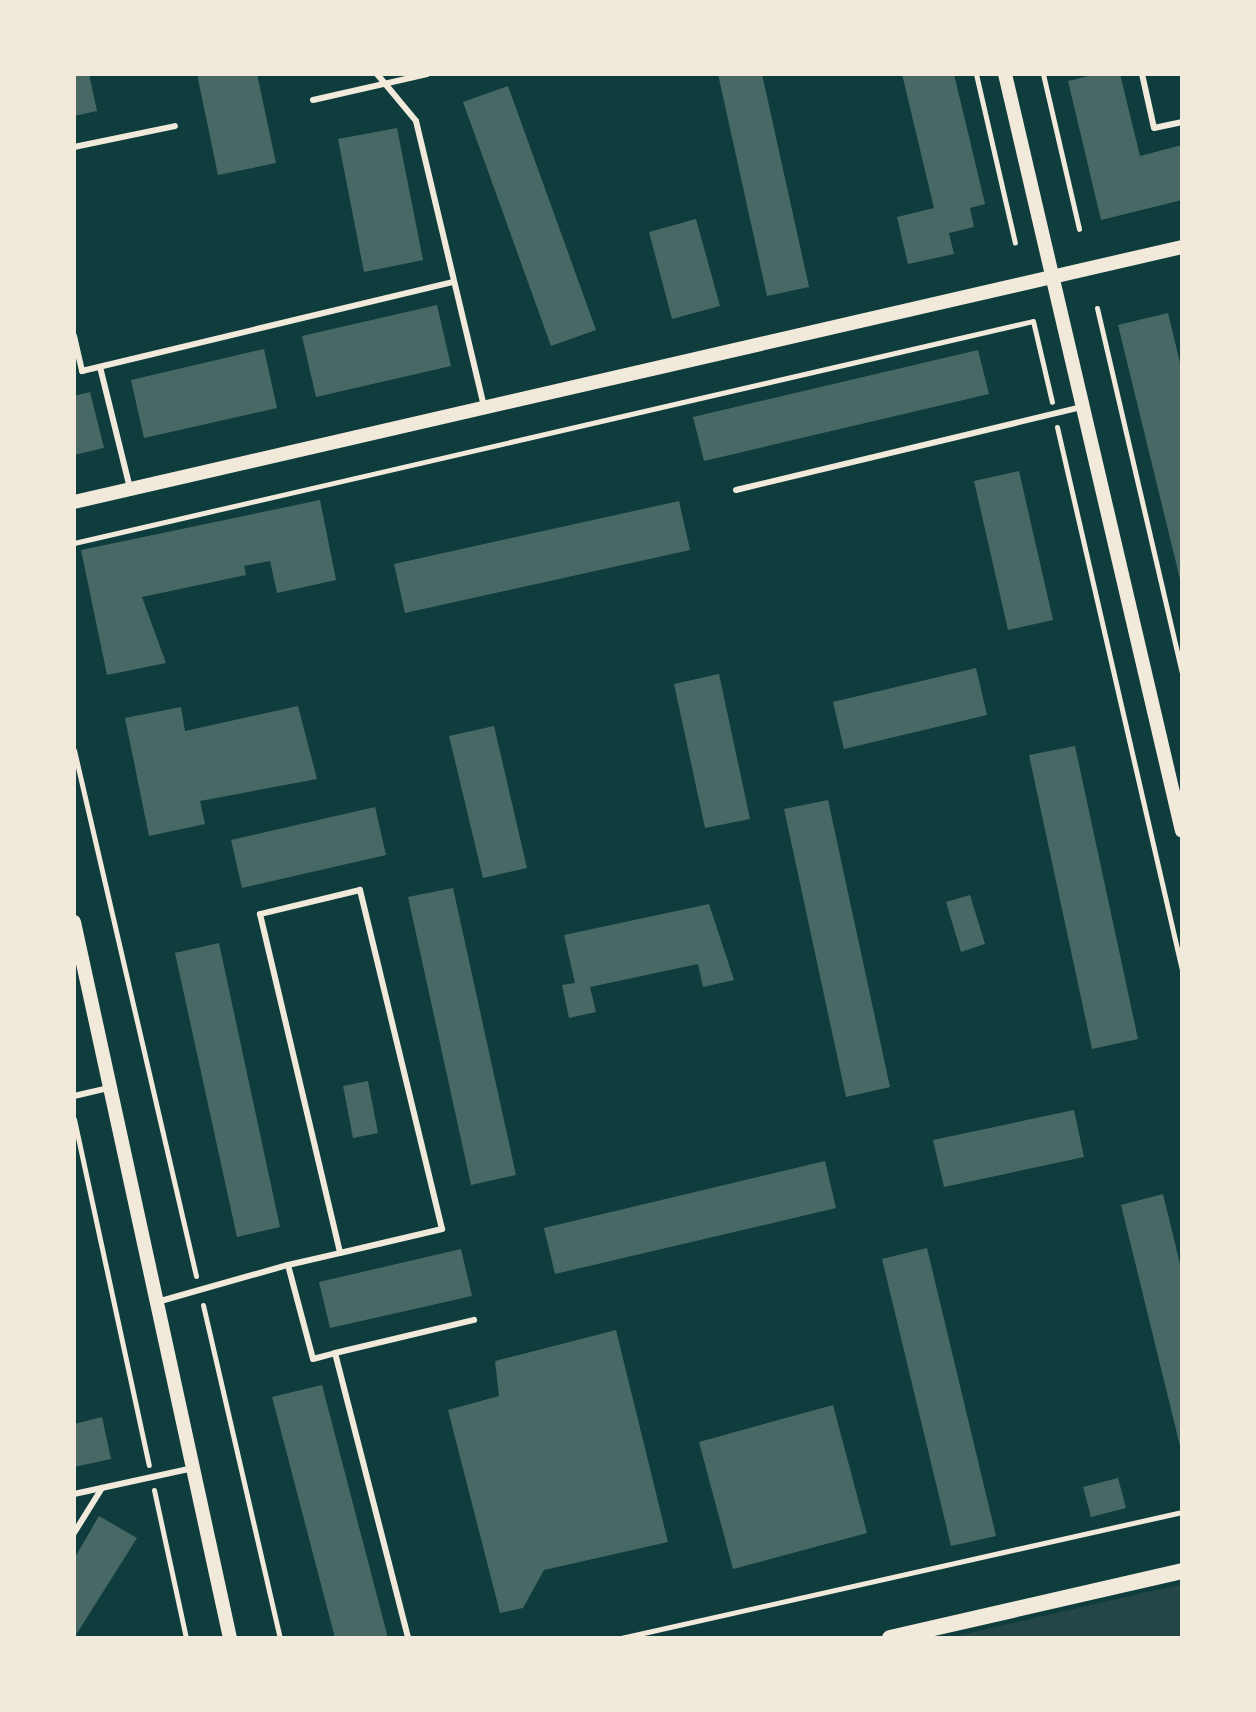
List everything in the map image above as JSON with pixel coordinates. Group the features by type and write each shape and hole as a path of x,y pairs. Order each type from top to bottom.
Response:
{"main road":[{"path":"890,1638 1182,1571"}],"street":[{"path":"1005,74 1182,831"},
{"path":"74,502 1182,247"},
{"path":"74,922 230,1638"}],"lane":[{"path":"377,74 379,85 416,121 484,407"},
{"path":"313,100 427,74"},
{"path":"1142,74 1154,128 1182,122"},
{"path":"74,147 175,126"},
{"path":"74,336 82,371 454,282"},
{"path":"100,367 131,489"},
{"path":"736,490 1083,407"},
{"path":"157,1302 288,1265 340,1253 442,1229 360,890 260,914 340,1253"},
{"path":"74,1096 110,1088"},
{"path":"288,1265 313,1359 474,1320"},
{"path":"335,1353 408,1638"},
{"path":"74,1494 193,1468"},
{"path":"74,1533 102,1488"}],"path":[{"path":"976,74 1015,243"},
{"path":"1043,74 1079,229"},
{"path":"1097,308 1182,672"},
{"path":"74,543 1033,321 1182,970"},
{"path":"74,750 280,1638"},
{"path":"74,1119 186,1638"},
{"path":"621,1638 1182,1512"}],"shaded area":[{"path":"1182,1584 1182,1638 948,1638"}],"building":[{"path":"74,74 89,74 97,111 74,116"},
{"path":"197,74 257,74 276,163 218,175"},
{"path":"718,74 762,74 809,287 767,296"},
{"path":"902,74 954,74 985,204 970,208 974,227 949,233 954,254 908,264 897,217 934,208"},
{"path":"1097,74 1120,74 1140,156 1182,145 1182,200 1101,220 1068,81"},
{"path":"508,86 596,330 551,346 463,102"},
{"path":"397,128 423,260 364,272 338,139"},
{"path":"696,219 720,306 672,319 649,232"},
{"path":"437,305 451,366 316,397 302,336"},
{"path":"1168,313 1182,371 1180,579 1118,325"},
{"path":"264,349 277,408 144,438 131,380"},
{"path":"978,350 989,394 704,461 693,417"},
{"path":"90,392 104,448 74,455 74,396"},
{"path":"1019,471 1053,620 1008,630 974,481"},
{"path":"320,500 336,580 277,593 270,561 244,566 246,575 142,597 166,663 107,675 81,550"},
{"path":"679,501 690,550 405,613 394,564"},
{"path":"976,668 987,715 844,749 833,702"},
{"path":"719,674 750,819 705,828 674,684"},
{"path":"298,706 317,779 200,801 205,824 149,836 125,718 181,707 185,731"},
{"path":"494,726 527,868 483,878 449,736"},
{"path":"1075,746 1138,1039 1092,1049 1029,755"},
{"path":"828,800 890,1087 846,1097 784,809"},
{"path":"375,807 386,855 242,888 231,840"},
{"path":"453,888 516,1175 471,1185 408,897"},
{"path":"970,895 985,944 961,952 946,902"},
{"path":"709,904 734,980 703,987 698,964 590,987 596,1012 569,1018 562,985 575,983 564,935"},
{"path":"219,943 280,1227 237,1237 175,953"},
{"path":"368,1081 378,1133 353,1138 343,1086"},
{"path":"1074,1110 1084,1157 944,1187 933,1140"},
{"path":"825,1161 836,1208 555,1274 544,1228"},
{"path":"1163,1194 1182,1272 1181,1450 1121,1205"},
{"path":"927,1248 996,1536 951,1546 882,1259"},
{"path":"461,1249 472,1296 330,1328 319,1282"},
{"path":"616,1330 668,1542 544,1570 523,1608 500,1613 448,1410 499,1396 495,1361"},
{"path":"322,1385 388,1638 335,1638 272,1397"},
{"path":"833,1405 867,1533 733,1569 699,1442"},
{"path":"102,1417 111,1459 74,1467 74,1424"},
{"path":"1118,1478 1126,1508 1091,1517 1083,1487"},
{"path":"99,1516 137,1538 74,1638 74,1559"}]}
